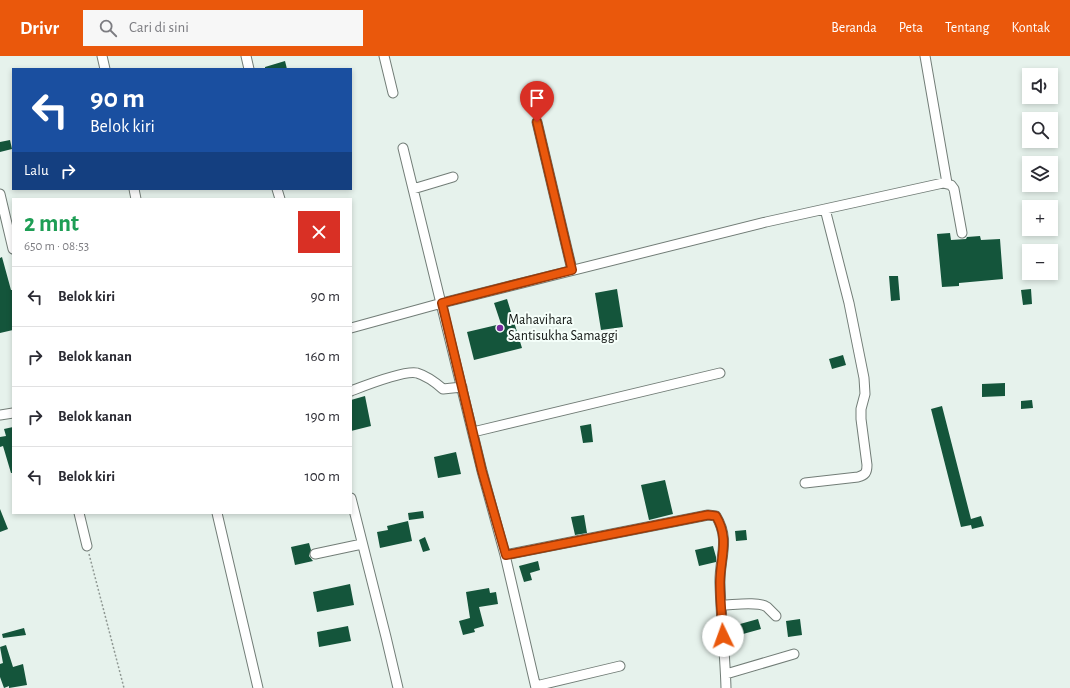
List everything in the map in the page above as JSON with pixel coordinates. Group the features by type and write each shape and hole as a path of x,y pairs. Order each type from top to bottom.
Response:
{"street":[{"path":"102,56 105,68"},
{"path":"246,56 249,68"},
{"path":"384,56 393,93"},
{"path":"926,56 947,183"},
{"path":"537,122 572,270"},
{"path":"403,148 482,471 506,555 536,687 620,666"},
{"path":"413,189 453,177"},
{"path":"352,328 442,303 758,224 943,183 951,185 954,189 962,233"},
{"path":"0,194 12,245"},
{"path":"805,483 858,477 864,475 867,471 861,420 861,408 865,394 864,378 849,303 826,209"},
{"path":"352,391 376,382 413,372 430,378 443,389 462,387"},
{"path":"473,432 720,373"},
{"path":"0,415 12,413"},
{"path":"352,502 398,688"},
{"path":"78,514 87,546"},
{"path":"217,514 258,688"},
{"path":"506,555 708,515 716,516 722,526 724,542 720,582 726,688"},
{"path":"316,554 362,544"},
{"path":"722,605 762,605 767,607 776,616"},
{"path":"726,674 794,654"}],"path":[{"path":"87,546 124,688"}],"building":[{"path":"285,61 287,68 265,68"},
{"path":"10,140 12,149 0,152 0,142"},
{"path":"950,233 951,240 980,236 981,240 1000,239 1003,279 959,283 959,286 942,287 937,234"},
{"path":"2,257 12,290 12,330 0,333 0,258"},
{"path":"889,276 898,276 900,300 891,301"},
{"path":"617,289 623,327 601,330 595,293"},
{"path":"1031,289 1032,304 1023,305 1021,290"},
{"name":"Mahavihara Santisukha Samaggi","path":"507,299 522,348 474,360 467,332 501,324 494,303"},
{"path":"843,355 846,365 832,369 829,359"},
{"path":"1005,383 1005,396 982,397 982,384"},
{"path":"365,396 371,426 352,431 352,400"},
{"path":"1032,400 1033,408 1021,409 1021,401"},
{"path":"942,406 971,519 981,516 984,526 972,529 971,525 961,527 931,409"},
{"path":"591,424 593,442 583,443 580,426"},
{"path":"12,427 12,473 3,446 0,447 0,437 6,436 4,429"},
{"path":"456,452 461,474 438,478 434,457"},
{"path":"665,480 673,514 649,520 641,485"},
{"path":"0,509 8,529 0,532"},
{"path":"423,511 424,518 409,520 408,513"},
{"path":"584,515 587,533 575,535 571,517"},
{"path":"408,521 412,541 380,548 377,532 388,530 387,526"},
{"path":"746,530 747,540 736,541 735,531"},
{"path":"425,537 430,550 423,552 419,540"},
{"path":"309,543 311,550 309,556 313,561 295,565 291,547"},
{"path":"713,546 716,562 699,566 695,550"},
{"path":"538,561 540,570 530,573 532,580 524,582 519,566"},
{"path":"350,584 354,605 317,612 313,592"},
{"path":"489,588 490,593 496,592 498,604 479,607 484,626 474,629 475,632 463,635 459,621 470,618 466,592"},
{"path":"758,619 761,629 743,634 740,624"},
{"path":"800,619 802,635 788,637 786,621"},
{"path":"348,626 351,641 319,647 317,632"},
{"path":"24,628 26,635 3,638 2,634"},
{"path":"6,645 13,667 23,664 27,685 9,688 9,686 4,688 0,677 0,664 3,663 0,647"}],"place":[{"name":"Mahavihara Santisukha Samaggi","path":"500,328"}],"route":[{"path":"537,122 572,270 442,303 482,471 506,555 708,515 716,516 722,526 724,542 720,582 723,636"}]}
